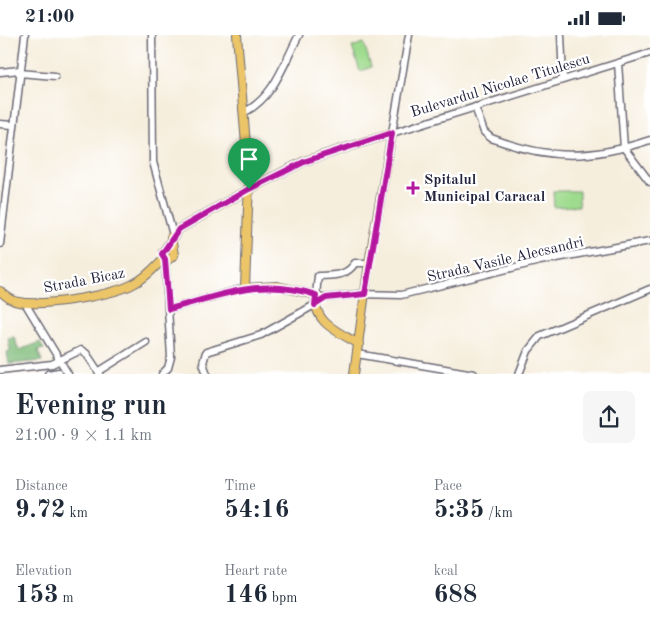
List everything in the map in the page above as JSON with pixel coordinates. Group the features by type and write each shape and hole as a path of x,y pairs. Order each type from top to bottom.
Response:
{"main road":[{"path":"236,35 245,112 249,189 245,289 277,286 316,295 315,305 320,318 326,325 359,344"},
{"name":"Bulevardul Nicolae Titulescu","path":"167,258 162,254 169,249 172,236 196,218 306,161 392,133"},
{"path":"354,374 369,263 392,133"},
{"name":"Strada Bicaz","path":"10,299 25,303 57,302 131,285 167,258"},
{"path":"0,291 10,299"}],"street":[{"path":"0,244 3,187 14,125 25,35"},
{"path":"152,35 153,163 172,236"},
{"path":"245,112 259,103 272,89 299,35"},
{"path":"392,133 409,35"},
{"path":"561,35 563,79"},
{"name":"Bulevardul Nicolae Titulescu","path":"392,133 650,53"},
{"path":"618,63 624,148 650,182"},
{"path":"0,72 20,71 55,76"},
{"path":"475,107 487,135 521,149 543,154 571,155 624,148 650,140"},
{"path":"0,124 14,125"},
{"name":"Strada Vasile Alecsandri","path":"365,294 409,294 540,261 650,241"},
{"path":"167,258 170,363 174,374"},
{"path":"365,294 326,298 316,295 318,275 341,275 351,269 355,263 369,263"},
{"path":"169,309 245,289"},
{"path":"519,374 528,351 540,336 650,289"},
{"path":"207,374 204,369 204,357 210,350 261,335 326,298"},
{"name":"Strada Bicaz","path":"0,299 10,299"},
{"path":"25,303 68,374"},
{"path":"0,370 60,361 81,351 86,353 99,373 146,342"},
{"path":"357,354 474,374"},
{"path":"162,374 170,363"},
{"path":"48,374 59,372"}],"green space":[{"path":"364,43 371,67 360,71 352,47"},
{"path":"553,191 579,191 579,206 554,207"},
{"path":"14,337 19,350 40,342 44,349 38,350 42,361 9,364 7,352 10,351 8,338"}],"place":[{"name":"Spitalul Municipal Caracal","path":"413,188"}],"route":[{"path":"392,133 365,294 326,298 315,305 316,295 301,290 277,286 256,287 169,309 165,259 162,254 173,235 196,218 249,189 316,157 392,133"}]}
